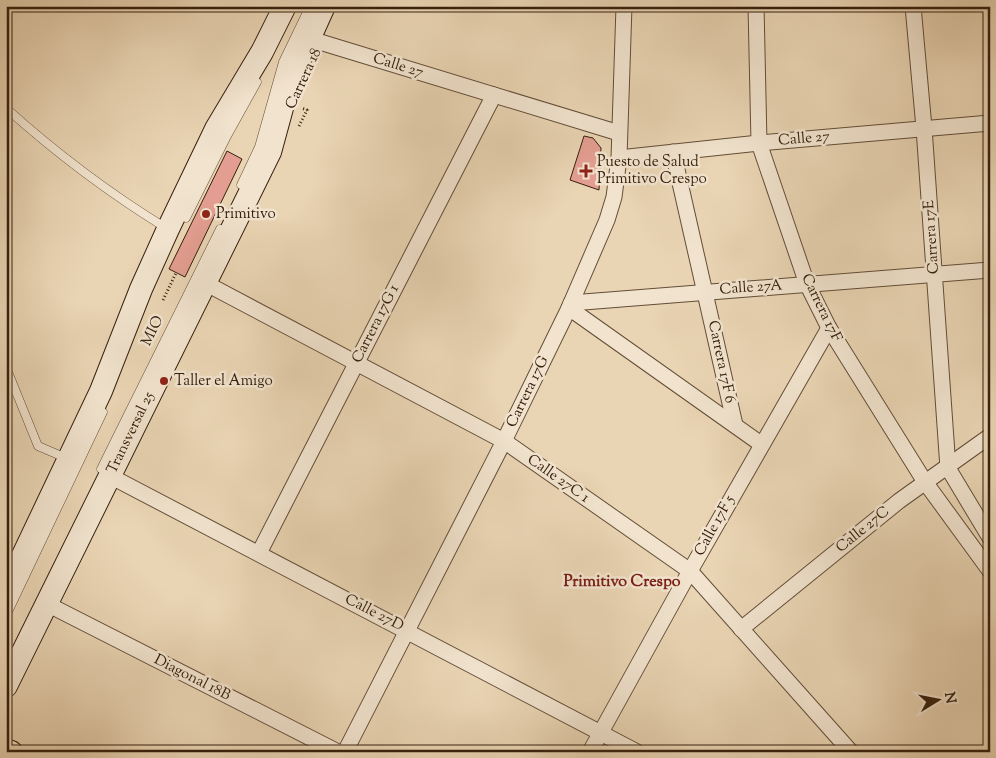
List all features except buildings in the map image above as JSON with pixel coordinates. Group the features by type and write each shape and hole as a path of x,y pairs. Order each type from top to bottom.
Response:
{"main road":[{"path":"6,591 37,530 68,459 101,392 141,289 176,226 216,129 235,71 268,6"},
{"path":"216,129 262,62 285,6"},
{"name":"Carrera 18","path":"296,68 324,6"},
{"name":"Carrera 18","path":"270,152 336,6"},
{"name":"Transversal 25","path":"6,686 47,604 104,476 205,283 270,152 296,68"},
{"path":"6,555 18,548 37,530"},
{"path":"6,750 11,752"}],"street":[{"name":"Carrera 17G","path":"345,752 504,442 570,305 611,209 619,158 624,6"},
{"name":"Carrera 17F","path":"756,6 759,143 807,284 829,328 925,482 990,571"},
{"name":"Carrera 17E","path":"913,6 924,128 948,468"},
{"name":"Calle 27","path":"320,42 619,133"},
{"name":"Carrera 17G 1","path":"258,553 494,95"},
{"name":"Calle 27","path":"619,158 759,143 990,123"},
{"name":"Carrera 17F 6","path":"673,152 735,425"},
{"name":"Calle 27A","path":"570,305 706,292 990,270"},
{"name":"Calle 27C 1","path":"205,283 357,362 504,442 690,571 851,752"},
{"path":"570,305 762,444"},
{"name":"Calle 17F 5","path":"590,752 690,571 829,328"},
{"name":"Calle 27C","path":"742,629 925,482 948,468 990,436"},
{"path":"948,468 990,538"},
{"name":"Calle 27D","path":"104,476 408,630 637,752"},
{"name":"Diagonal 18B","path":"47,604 338,752"}],"lane":[{"path":"237,194 259,147 283,62 310,6"},
{"path":"6,108 56,152 136,210 176,226 226,136 262,62"},
{"name":"MIO","path":"104,476 224,220"},
{"path":"6,367 38,446 68,459"},
{"path":"6,616 107,404"}],"path":[{"path":"163,300 176,273"}],"place":[{"name":"Puesto de Salud Primitivo Crespo","path":"586,171"},
{"name":"Primitivo","path":"206,214"},
{"name":"Taller el Amigo","path":"164,381"}],"district":[{"name":"Primitivo Crespo","path":"622,582"}]}
